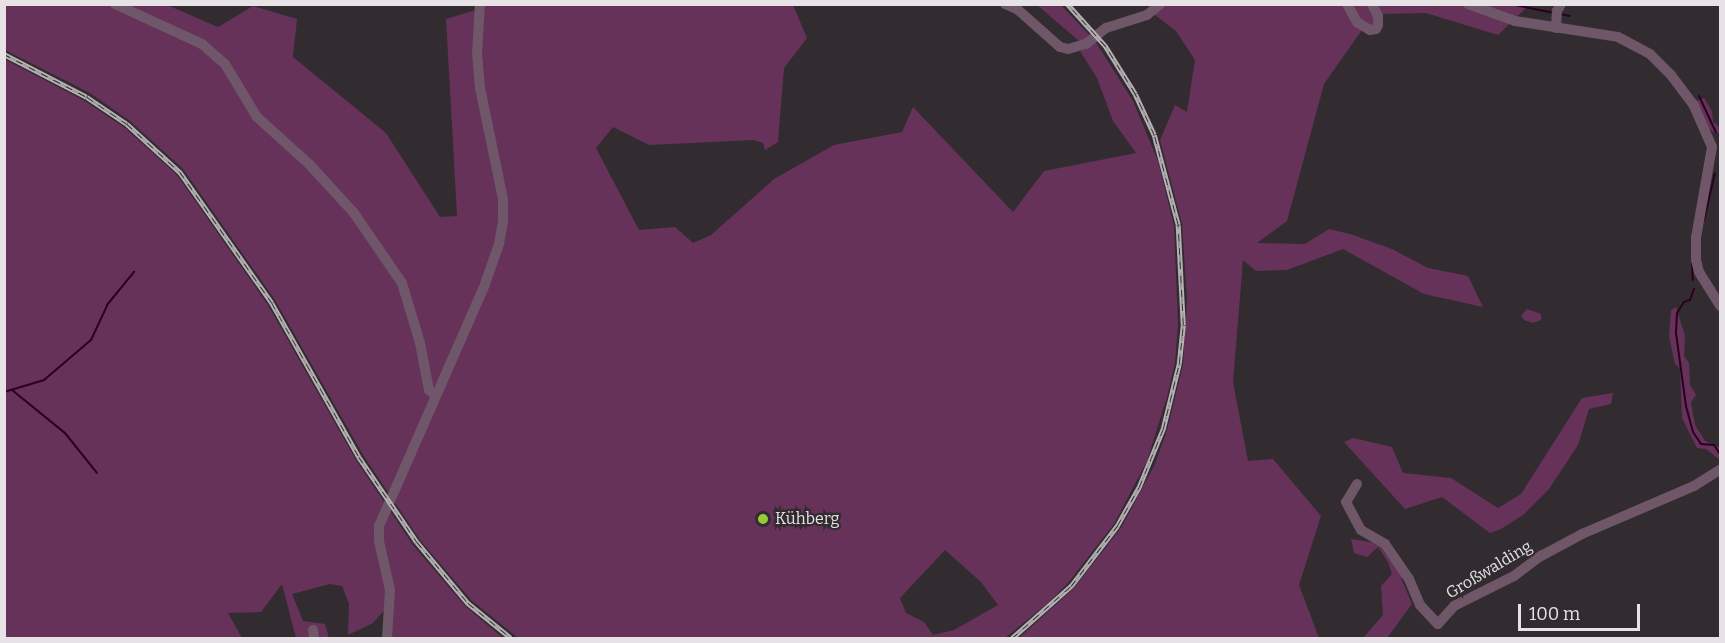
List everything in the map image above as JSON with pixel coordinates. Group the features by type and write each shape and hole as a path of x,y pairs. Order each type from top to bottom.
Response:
{"street":[{"path":"115,4 202,44 225,64 257,117 309,164 354,213 402,283 420,343 429,390 436,396"},
{"path":"387,639 391,598 379,541 380,526 485,284 499,244 503,199 480,88 477,54 480,4"},
{"path":"1005,4 1025,15 1060,47 1074,49 1086,44 1106,28 1147,15 1160,4"},
{"path":"1347,4 1357,22 1370,30 1376,29 1378,25 1378,16 1372,4"},
{"path":"1468,4 1515,21 1558,16 1618,37 1650,54 1665,69 1694,106 1712,147 1696,238 1696,260 1699,272 1720,306"},
{"name":"Großwalding","path":"1357,484 1346,502 1361,530 1385,544 1409,579 1420,605 1438,624 1454,606 1514,576 1541,556 1593,529 1694,486 1720,470"}],"shaded area":[{"path":"480,4 793,5 807,38 784,68 778,142 765,150 763,143 754,140 649,145 613,127 596,148 639,230 675,227 693,243 711,235 774,179 834,145 902,132 913,107 1013,212 1044,171 1136,153 1113,121 1097,78 1080,51 1095,41 1133,101 1158,161 1174,226 1178,325 1175,363 1147,461 1114,524 1068,583 1048,603 1005,638 518,638 471,600 420,540 363,455 275,300 183,169 130,121 90,93 5,50 4,5 167,5 218,27 253,6 297,19 293,57 386,133 440,217 457,216 446,19 479,9","holes":["945,550 981,582 998,605 954,630 933,635 924,622 906,613 900,598"]},
{"path":"1160,4 1529,5 1498,35 1426,13 1377,14 1379,25 1364,27 1324,84 1287,221 1257,243 1305,244 1329,229 1350,234 1392,249 1428,268 1468,276 1483,307 1424,294 1343,249 1287,270 1256,271 1243,260 1233,382 1248,461 1273,459 1321,516 1299,585 1319,638 1019,638 1074,588 1121,528 1155,464 1167,430 1183,365 1187,300 1182,224 1160,140 1175,105 1187,112 1195,60 1176,31 1151,12"},
{"path":"1037,5 1061,5 1092,38 1079,41"},
{"path":"4,59 85,101 125,128 177,175 268,305 356,460 413,545 465,606 503,638 388,638 388,606 373,623 348,635 349,604 342,586 330,584 292,594 303,621 325,624 329,638 296,638 282,584 261,612 228,613 242,638 5,638"},
{"path":"1704,98 1712,111 1713,122 1720,127 1720,133 1714,133 1709,128 1696,101"},
{"path":"1676,307 1685,336 1684,356 1689,363 1690,385 1696,395 1691,402 1695,425 1705,441 1720,448 1720,460 1706,449 1697,448 1682,418 1680,368 1675,364 1669,337 1671,310"},
{"path":"1527,309 1541,314 1541,320 1533,323 1524,320 1521,316"},
{"path":"1613,393 1611,404 1589,409 1578,445 1549,489 1523,515 1490,533 1442,497 1405,509 1344,442 1353,438 1392,447 1403,473 1451,478 1498,508 1521,494 1582,398"},
{"path":"1351,539 1377,543 1404,577 1401,578 1412,604 1387,638 1363,638 1383,615 1381,586 1392,574 1388,562 1378,547 1367,557 1354,553"}],"waterway":[{"path":"1510,4 1554,13"},
{"path":"1560,14 1570,16"},
{"path":"1699,96 1716,132"},
{"path":"1704,220 1715,173"},
{"path":"1692,263 1693,280"},
{"path":"4,392 44,380 91,340 107,305 134,272"},
{"path":"1694,289 1690,300 1684,302 1677,313 1676,333 1686,406 1693,432 1701,444 1714,445 1720,454"},
{"path":"12,390 65,433 97,473"}],"railway":[{"path":"1012,638 1071,586 1117,526 1139,487 1163,429 1179,364 1183,325 1178,225 1154,135 1135,94 1105,46 1067,4"},
{"path":"4,54 87,97 127,124 180,172 272,303 359,457 417,542 468,603 511,638"}],"place":[{"name":"Kühberg","path":"763,519"}]}
